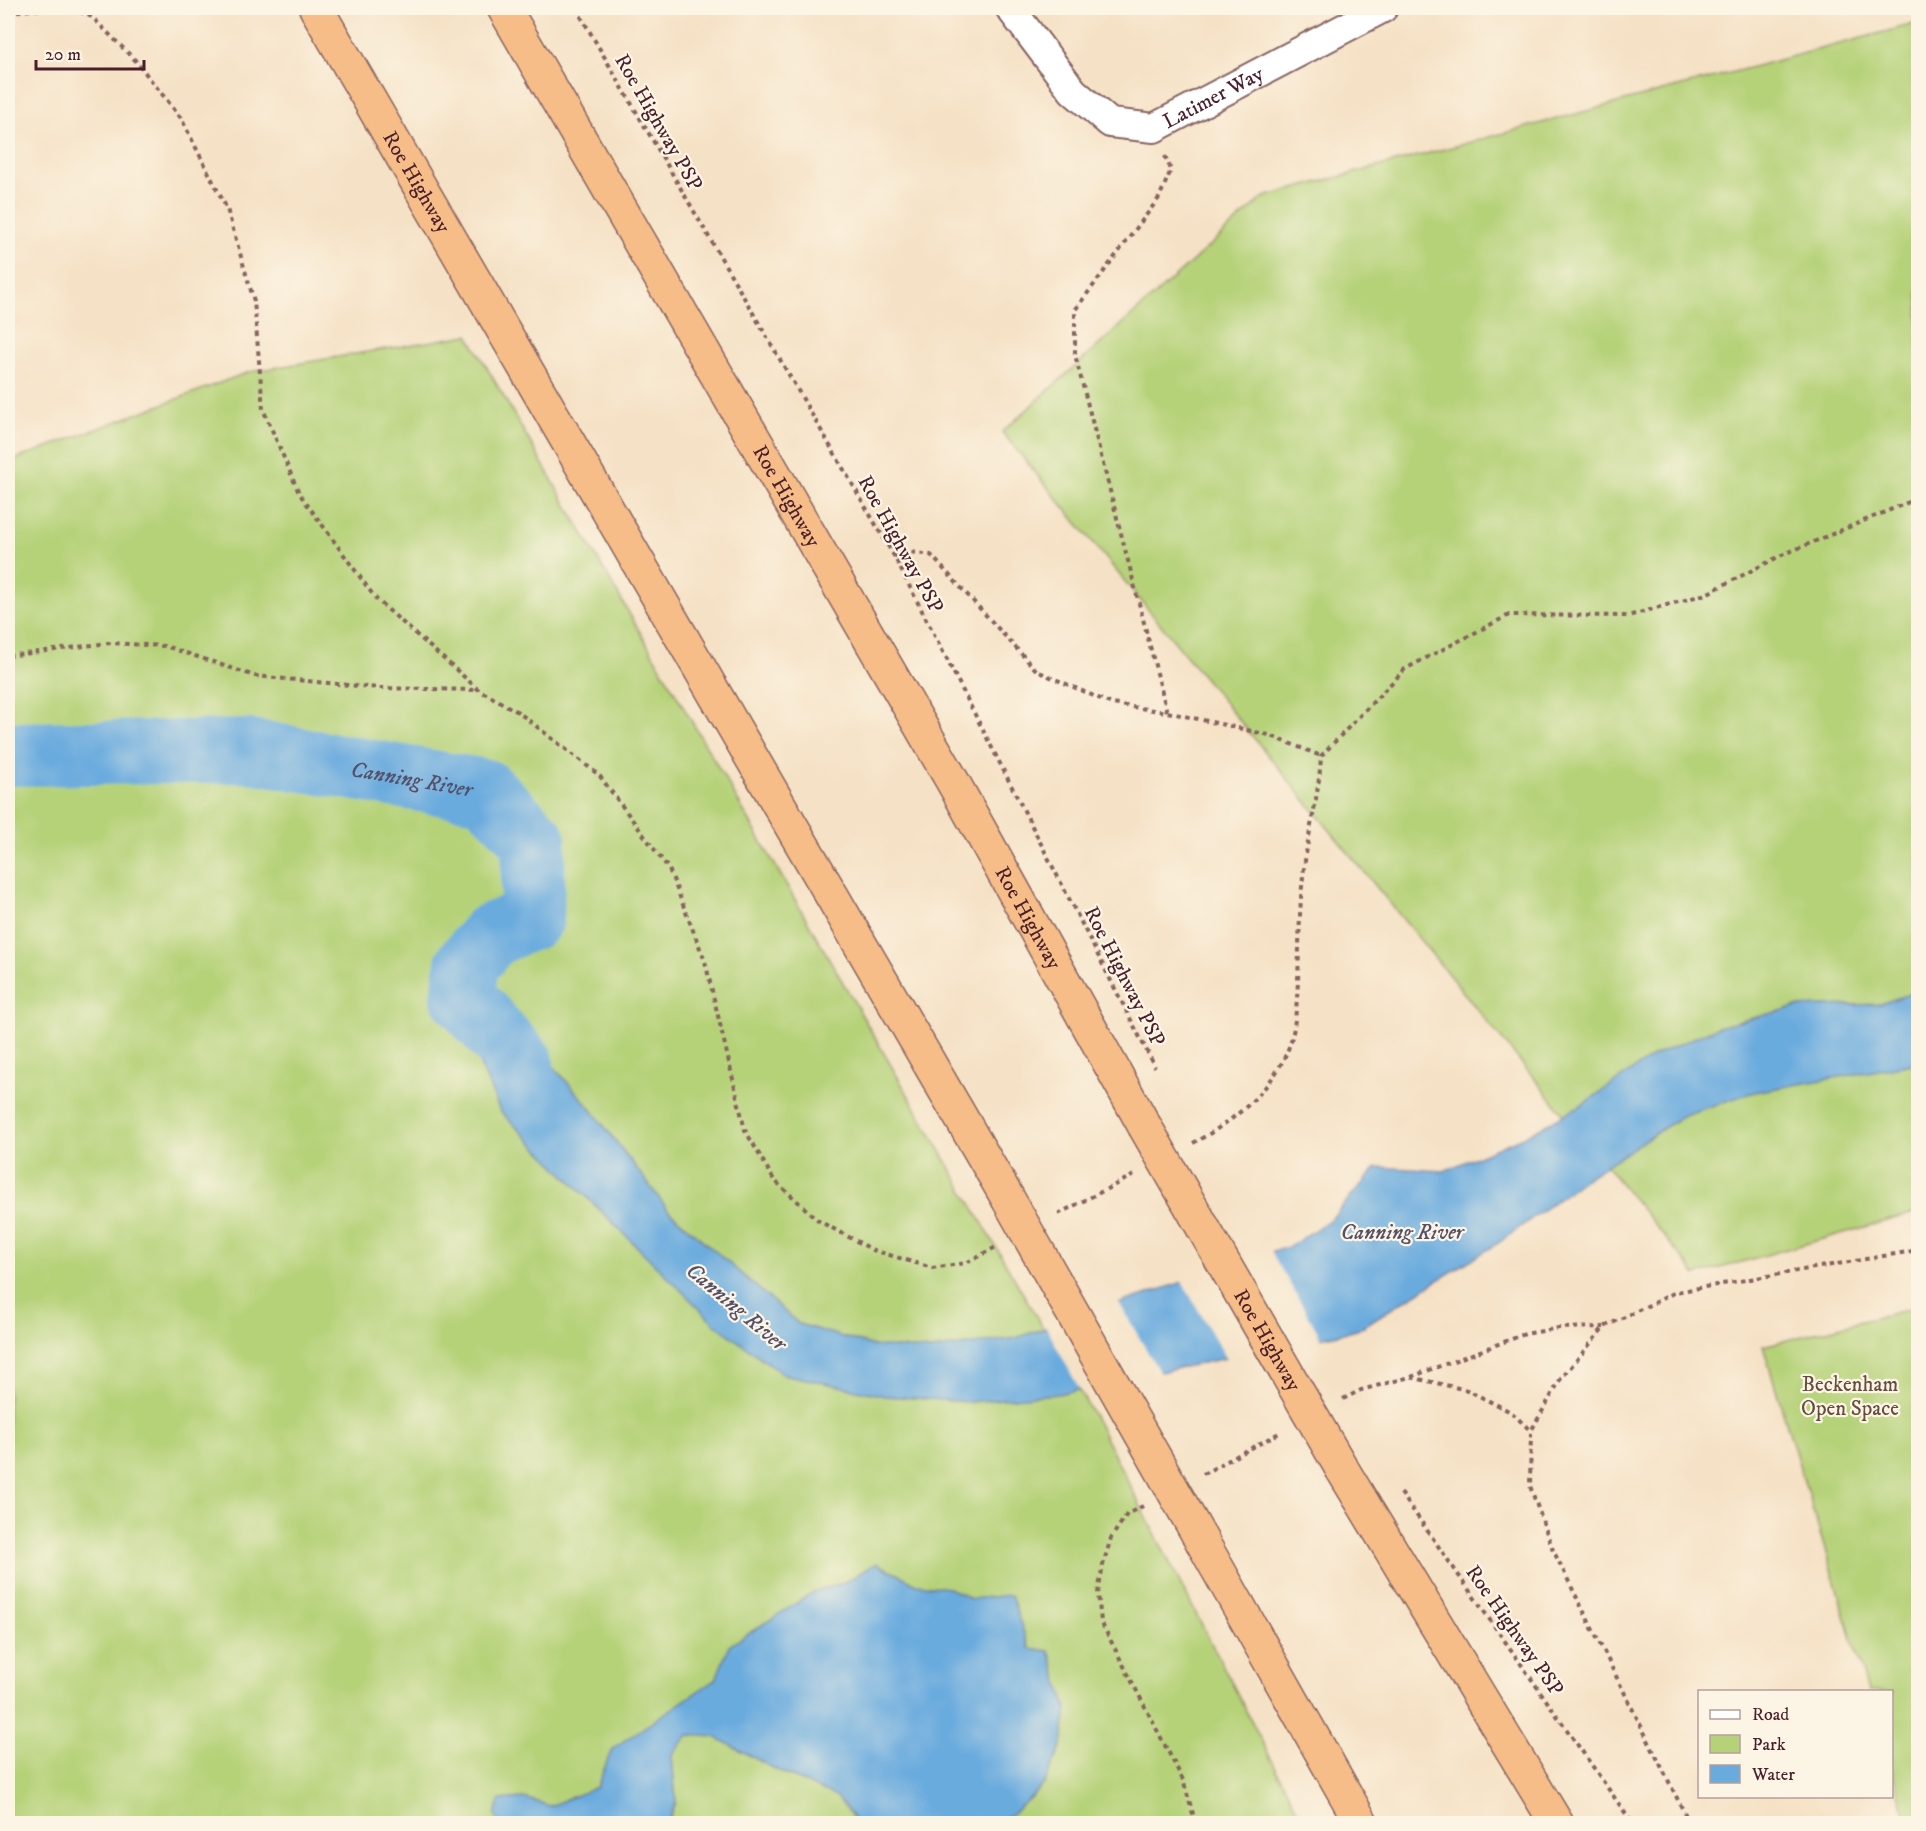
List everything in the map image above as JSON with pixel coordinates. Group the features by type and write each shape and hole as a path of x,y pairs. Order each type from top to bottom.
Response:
{"highway":[{"name":"Roe Highway","path":"316,8 1006,1197 1362,1824"},
{"name":"Roe Highway","path":"504,8 953,782 1144,1125 1342,1469 1557,1824"}],"street":[{"name":"Latimer Way","path":"1010,8 1073,91 1110,123 1154,128 1383,8"}],"path":[{"path":"8,12 56,8 76,10 92,17 135,60 181,118 227,209 254,302 263,410 299,493 376,599 479,690 379,688 255,676 165,646 108,643 8,656"},
{"name":"Roe Highway PSP","path":"576,8 894,556 1160,1076"},
{"path":"1154,128 1171,171 1159,198 1075,310 1075,355 1167,712"},
{"path":"894,556 910,552 931,555 1037,671 1112,704 1167,712 1269,735 1321,756 1405,669 1509,615 1628,616 1706,594 1782,555 1918,500"},
{"path":"1690,1824 1553,1550 1530,1486 1531,1431 1560,1380 1604,1327 1676,1292 1918,1250"},
{"path":"1341,1400 1361,1390 1410,1377 1525,1334 1559,1328 1604,1327"},
{"path":"1410,1377 1467,1390 1511,1412 1531,1431"},
{"path":"1198,1476 1290,1428"},
{"name":"Roe Highway PSP","path":"1395,1484 1634,1824"},
{"path":"1147,1503 1127,1514 1111,1538 1102,1565 1098,1593 1101,1622 1183,1780 1196,1824"}],"green space":[{"path":"1918,23 1918,1212 1696,1275 1002,432 1264,197"},
{"path":"468,335 1094,1416 1304,1823 8,1824 8,462 249,372"},
{"name":"Beckenham Open Space","path":"1918,1307 1918,1823 1908,1824 1893,1773 1893,1690 1868,1690 1763,1346"}],"water":[{"name":"Canning River","path":"1918,991 1918,1063 1754,1092 1684,1115 1585,1179 1500,1242 1357,1330 1058,1394 970,1402 885,1396 783,1374 716,1325 500,1111 476,1055 463,997 515,1023 592,1110 669,1211 799,1324 874,1346 931,1350 1016,1338 1291,1246 1332,1218 1377,1167 1444,1171 1525,1136 1583,1104 1655,1055 1718,1027 1796,1007 1880,1004"},
{"path":"876,1563 917,1584 949,1588 971,1599 1011,1595 1029,1648 1049,1651 1067,1708 1062,1746 1044,1784 1014,1813 993,1823 857,1823 838,1798 773,1768 715,1737 688,1735 672,1755 676,1803 667,1823 501,1824 495,1816 499,1800 524,1798 550,1806 597,1787 612,1749 716,1679 729,1646 815,1591 843,1583"}],"pier":[{"path":"1270,1250 1323,1341 1228,1361 1181,1280"},
{"path":"1118,1301 1161,1375 1081,1392 1045,1325"}],"waterway":[{"name":"Canning River","path":"8,754 251,751 485,791 534,840 532,918 491,935 467,964 463,997 522,1063"}]}
